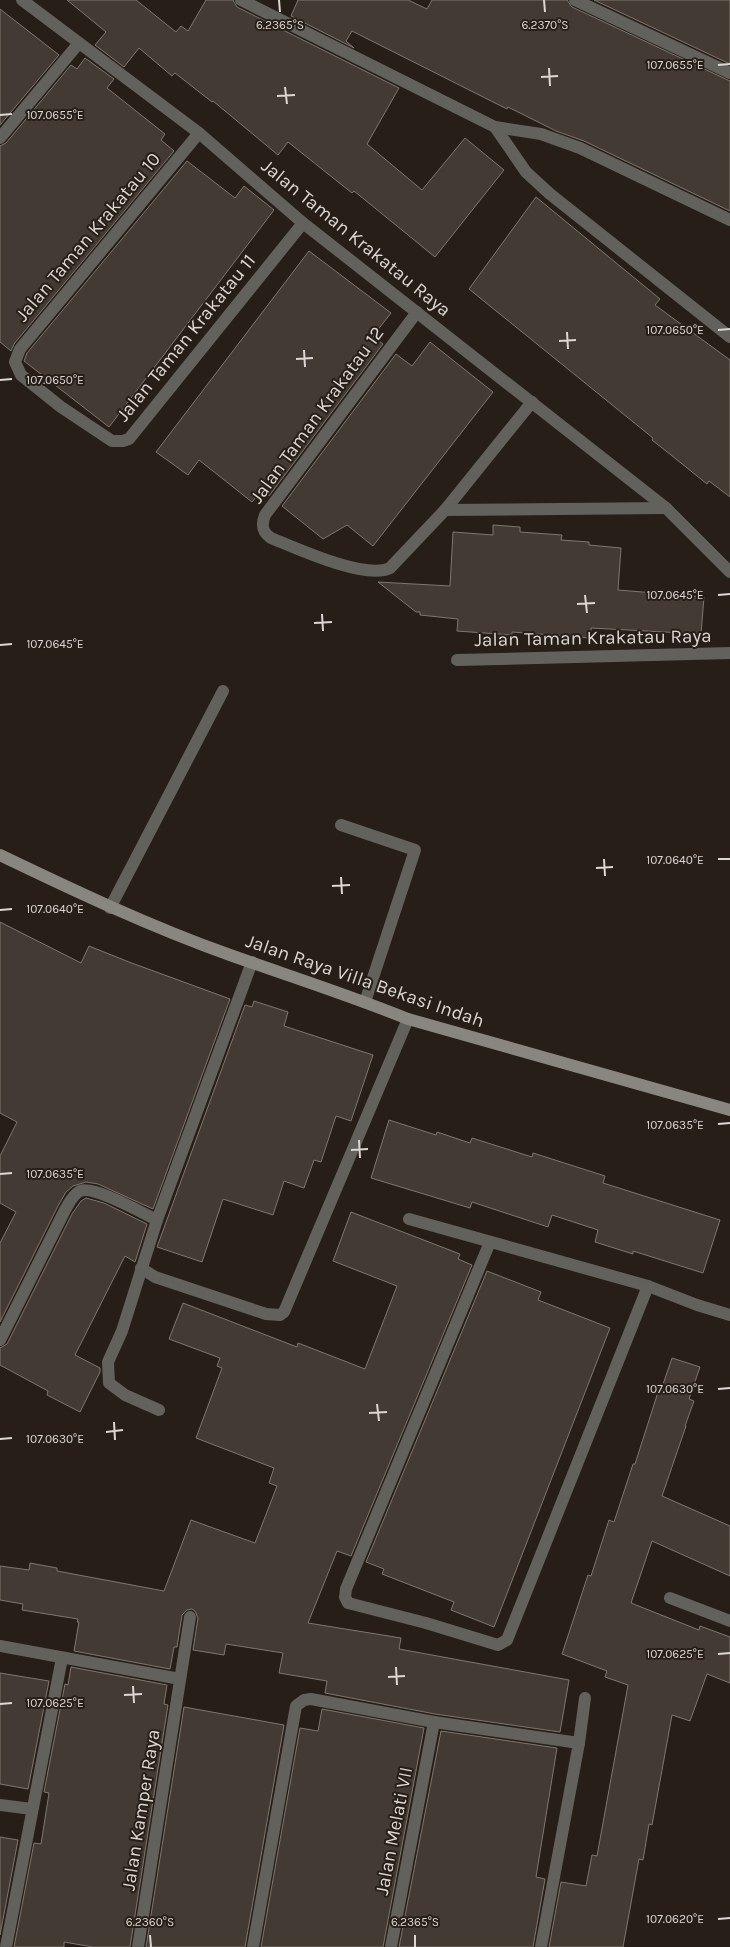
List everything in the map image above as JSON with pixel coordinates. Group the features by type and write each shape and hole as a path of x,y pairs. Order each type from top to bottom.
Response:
{"main road":[{"name":"Jalan Raya Villa Bekasi Indah","path":"0,855 110,908 230,955 408,1019 730,1110"}],"street":[{"name":"Jalan Taman Krakatau Raya","path":"22,0 199,133 303,223 666,508 730,572"},
{"path":"242,0 494,127 540,134 580,148 730,220"},
{"path":"575,0 730,73"},
{"path":"0,138 78,43"},
{"path":"494,127 526,172 550,194 730,337"},
{"name":"Jalan Taman Krakatau 10","path":"61,407 21,375 15,362 16,356 199,133"},
{"name":"Jalan Taman Krakatau 11","path":"61,407 112,440 123,441 129,439 303,223"},
{"name":"Jalan Taman Krakatau 12","path":"417,312 265,514 263,528 265,534 271,538 331,562 383,571 390,568 445,510"},
{"path":"445,510 532,402"},
{"path":"445,510 666,508"},
{"name":"Jalan Taman Krakatau Raya","path":"457,660 730,653"},
{"path":"110,908 223,691"},
{"path":"341,825 415,850 365,1002"},
{"path":"159,1410 125,1395 109,1383 108,1362 122,1331 157,1220 252,962"},
{"path":"142,1268 155,1277 266,1314 280,1315 284,1312 408,1019"},
{"path":"0,1340 65,1210 74,1196 88,1190 99,1193 157,1220"},
{"path":"409,1219 648,1286 696,1305 730,1315"},
{"path":"490,1242 346,1589 345,1597 348,1603 426,1623 498,1645 507,1640 648,1286"},
{"path":"670,1598 730,1620"},
{"name":"Jalan Kamper Raya","path":"138,1947 190,1617"},
{"path":"0,1646 180,1679"},
{"path":"6,1947 62,1658"},
{"path":"541,1947 580,1743 585,1698"},
{"path":"253,1947 296,1706 304,1700 311,1699 434,1722 580,1743"},
{"name":"Jalan Melati VII","path":"391,1947 434,1722"},
{"path":"0,1805 32,1809"}],"building":[{"path":"67,0 136,0 176,32 181,26 188,31 206,0 233,0 237,7 399,88 367,144 422,190 465,138 504,170 435,257 354,191 352,193 288,142 278,155 213,101 175,73 172,76 139,48 124,67 95,45 106,32"},
{"path":"298,0 408,0 427,9 432,0 567,0 572,7 730,81 730,211 584,141 556,131 508,107 507,109 352,31 346,41 354,48 291,16"},
{"path":"594,0 730,0 730,64"},
{"path":"0,9 59,55 0,125"},
{"path":"85,58 114,79 107,88 165,134 161,140 174,151 14,344 11,351 0,342 0,146 6,143 71,65 77,69"},
{"path":"187,161 235,198 244,186 274,210 109,427 24,361 27,353"},
{"path":"536,197 660,299 655,305 730,360 730,497 709,481 707,484 469,289"},
{"path":"309,251 391,313 373,336 383,344 269,496 262,490 252,502 199,460 188,475 156,452"},
{"path":"430,342 493,392 373,546 347,525 323,539 282,506 396,354 412,366"},
{"path":"493,525 520,527 520,532 562,535 561,540 589,542 589,545 621,548 618,590 704,597 701,634 591,628 591,638 512,632 512,635 457,631 458,619 420,615 420,612 416,612 378,582 450,586 453,532 493,535"},
{"path":"0,922 81,963 89,946 230,999 153,1209 98,1184 86,1182 73,1186 66,1192 58,1206 0,1322 0,1243 16,1212 0,1203 0,1156 17,1122 0,1113"},
{"path":"254,1001 288,1012 284,1026 373,1055 351,1121 336,1116 321,1162 314,1160 304,1188 284,1181 273,1215 223,1199 202,1262 157,1247 245,1005 252,1007"},
{"path":"389,1120 436,1135 437,1132 470,1143 472,1138 532,1157 533,1153 605,1176 603,1183 720,1220 703,1273 633,1251 633,1254 595,1242 598,1230 552,1215 548,1227 472,1202 470,1208 371,1178"},
{"path":"86,1198 104,1203 147,1224 135,1262 125,1256 75,1355 100,1368 100,1372 80,1412 47,1395 48,1391 0,1365 0,1348 7,1344 72,1214 81,1201"},
{"path":"351,1212 460,1254 458,1259 472,1265 351,1556 337,1551 308,1623 401,1638 399,1649 569,1680 560,1732 435,1714 325,1693 327,1681 279,1673 283,1653 226,1644 224,1655 193,1650 198,1618 192,1609 187,1610 182,1615 177,1647 174,1647 170,1669 74,1651 78,1619 22,1610 23,1604 0,1600 0,1566 29,1570 30,1563 57,1568 57,1571 164,1591 191,1520 255,1543 277,1486 269,1483 274,1468 196,1438 222,1368 217,1366 220,1358 169,1339 183,1303 297,1347 298,1343 365,1369 397,1286 333,1261"},
{"path":"487,1271 541,1292 538,1300 610,1328 494,1627 451,1610 454,1602 382,1574 384,1569 366,1562"},
{"path":"672,1358 700,1367 689,1399 694,1401 662,1496 730,1526 730,1576 652,1541 631,1603 699,1630 700,1626 730,1637 730,1683 707,1674 690,1721 672,1715 652,1825 649,1824 643,1860 639,1859 623,1947 549,1947 561,1882 586,1886 592,1855 597,1856 628,1685 605,1677 607,1671 562,1654 588,1575 591,1576 609,1520 614,1522 659,1389 661,1390"},
{"path":"71,1667 167,1685 164,1704 168,1705 130,1947 93,1947 64,1942 64,1947 14,1947 34,1843 41,1844 49,1793 44,1792 65,1684 68,1685"},
{"path":"0,1673 49,1681 28,1789 0,1784"},
{"path":"184,1707 284,1725 245,1947 146,1947"},
{"path":"322,1709 424,1728 383,1947 261,1947 300,1728 318,1731"},
{"path":"441,1731 557,1748 536,1877 545,1879 533,1947 399,1947"},
{"path":"0,1837 18,1840 0,1935"}]}
